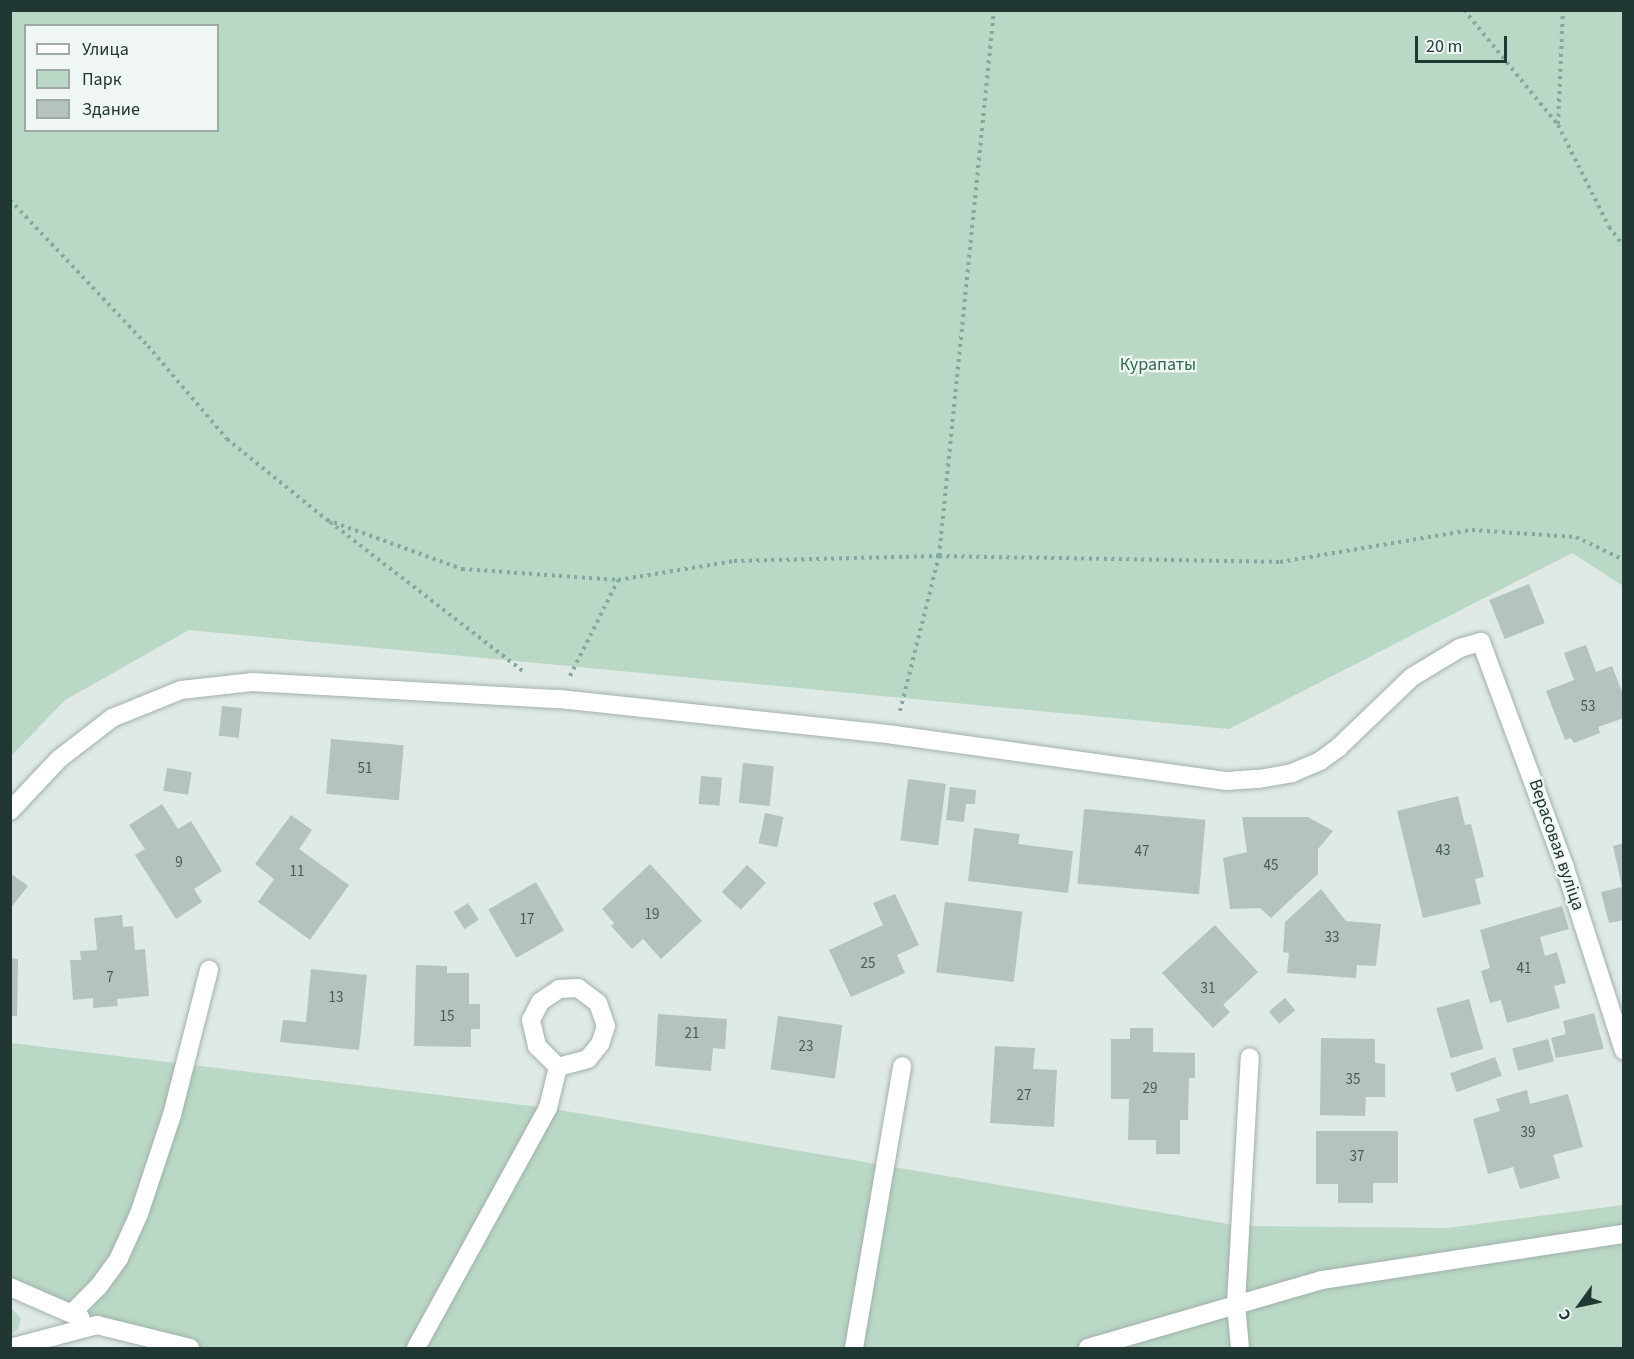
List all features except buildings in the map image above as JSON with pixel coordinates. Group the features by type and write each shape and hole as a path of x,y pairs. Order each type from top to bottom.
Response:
{"street":[{"name":"Верасовая вуліца","path":"894,735 1227,781 1259,779 1292,773 1320,761 1339,747 1412,677 1461,648 1481,642 1564,865 1623,1051"},
{"path":"10,811 35,782 87,735 146,701 180,690 252,682 559,699 894,735"},
{"path":"72,1313 99,1286 119,1258 139,1214 172,1115 209,970"},
{"path":"578,988 597,1003 606,1026 600,1044 588,1059 558,1067 537,1046 531,1020 540,1002 560,989 578,988"},
{"path":"1240,1348 1236,1304 1250,1058"},
{"path":"854,1348 902,1066"},
{"path":"416,1348 548,1108 558,1067"},
{"path":"1088,1348 1236,1304 1350,1275 1623,1234"},
{"path":"10,1287 97,1325 190,1348"},
{"path":"10,1348 97,1325"}],"path":[{"path":"894,735 939,556 994,10"},
{"path":"1464,10 1558,125 1609,227 1623,246"},
{"path":"1558,125 1563,10"},
{"path":"10,200 148,346 227,440 559,699 618,580"},
{"path":"327,520 462,568 618,580 734,561 939,556 1280,562 1472,530 1576,537 1623,560"}],"green space":[{"name":"Курапаты","path":"11,10 1623,11 1623,586 1572,553 1229,729 189,630 65,700 11,756"},
{"path":"11,1043 548,1108 1240,1226 1447,1228 1623,1205 1623,1348 190,1348 97,1325 11,1287"},
{"path":"10,1307 21,1319 18,1329 11,1334"}]}
